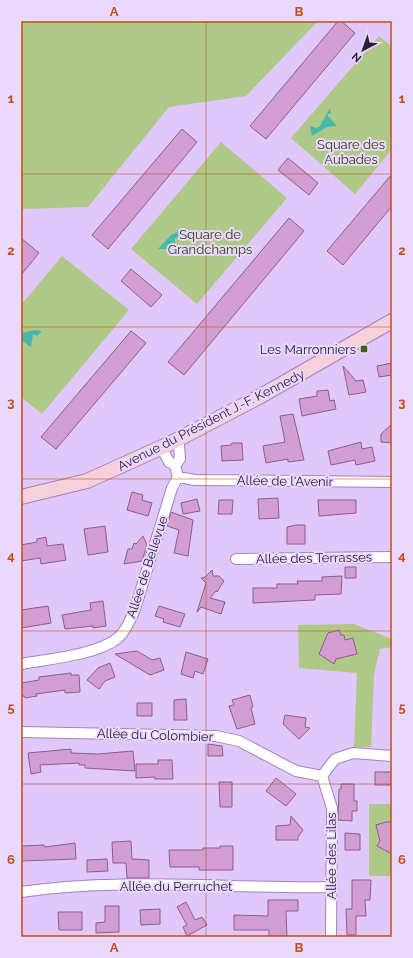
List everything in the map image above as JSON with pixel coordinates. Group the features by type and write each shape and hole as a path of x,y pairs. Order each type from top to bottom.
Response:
{"main road":[{"name":"Avenue du Président J.-F. Kennedy","path":"21,497 87,481 176,440 259,397 392,321"}],"street":[{"path":"175,466 180,459 179,445 176,440"},
{"path":"161,447 169,462 175,466 178,477"},
{"name":"Allée de l'Avenir","path":"178,477 195,480 392,482"},
{"name":"Allée de Bellevue","path":"21,664 95,650 107,646 119,637 129,624 135,609 172,488 178,477"},
{"name":"Allée des Terrasses","path":"236,559 392,557"},
{"name":"Allée du Colombier","path":"21,732 216,736 239,741 296,771 322,776"},
{"path":"322,776 335,760 353,753 392,756"},
{"name":"Allée des Lilas","path":"322,776 332,808 330,887 331,937"},
{"name":"Allée du Perruchet","path":"21,892 89,885 330,887"}],"green space":[{"path":"21,21 318,21 246,96 169,107 88,207 21,209"},
{"name":"Square des Aubades","path":"379,36 392,47 392,149 355,194 291,138"},
{"name":"Square de Grandchamps","path":"221,142 287,198 197,304 131,249"},
{"path":"62,256 129,310 42,414 21,397 21,305"},
{"path":"354,624 392,639 392,647 380,649 374,675 371,747 354,747 357,673 299,668 298,625"},
{"path":"369,804 392,804 392,876 369,876"}],"shaded area":[{"path":"330,108 331,114 328,114 328,116 337,126 327,127 312,136 310,126 317,128 320,126"},
{"path":"179,231 183,231 178,238 175,238 175,249 158,249 171,235"},
{"path":"36,330 42,331 37,336 33,334 31,347 21,340 21,333"}],"building":[{"path":"338,21 341,21 355,33 266,139 250,126"},
{"path":"182,129 197,142 108,249 92,235"},
{"path":"288,158 318,183 309,195 278,170"},
{"path":"392,174 392,206 343,265 327,251"},
{"path":"289,218 304,231 184,375 168,362"},
{"path":"21,238 39,253 21,275"},
{"path":"131,269 162,295 151,307 121,281"},
{"path":"131,331 146,343 56,449 41,437"},
{"path":"392,363 392,375 379,377 377,366"},
{"path":"343,366 356,381 363,380 366,392 349,395"},
{"path":"328,390 330,401 334,400 336,409 302,416 299,399 317,396 317,391"},
{"path":"293,414 304,460 288,462 288,459 266,463 263,446 285,442 280,416"},
{"path":"392,424 392,443 381,442 381,434"},
{"path":"361,442 362,449 372,447 375,461 356,465 355,460 331,465 328,451"},
{"path":"232,443 242,443 243,460 222,461 221,446 231,445"},
{"path":"132,492 143,495 142,500 152,503 148,516 127,510"},
{"path":"278,498 279,518 259,519 258,499"},
{"path":"197,499 200,511 183,514 181,503"},
{"path":"219,500 233,500 232,514 218,514"},
{"path":"318,500 356,500 356,513 319,516"},
{"path":"171,512 193,520 188,556 174,553 179,530 167,526"},
{"path":"305,525 305,544 287,544 287,527"},
{"path":"105,526 108,552 88,555 84,529"},
{"path":"143,536 147,545 142,561 124,564 128,549 132,549 134,543 136,544"},
{"path":"46,537 47,546 63,544 66,560 41,564 40,558 21,561 21,545 37,542 37,539"},
{"path":"345,567 356,567 356,578 345,578"},
{"path":"212,570 213,576 219,576 224,581 217,592 216,591 210,598 225,602 221,614 201,607 197,612 206,583 201,578 205,577"},
{"path":"342,576 341,594 315,595 315,600 253,603 253,588 277,588 277,584 298,584 297,581 322,581 322,577"},
{"path":"103,601 106,626 65,629 62,615 91,610 90,603"},
{"path":"48,606 51,623 21,628 21,610"},
{"path":"159,606 185,614 180,627 163,622 164,619 155,616"},
{"path":"339,630 341,635 344,635 345,640 353,638 357,654 336,659 334,664 319,654 328,633"},
{"path":"137,651 152,660 160,658 164,670 150,675 115,654"},
{"path":"186,652 208,659 203,674 195,671 193,678 181,674"},
{"path":"110,663 115,677 105,681 99,689 87,680 98,668"},
{"path":"71,673 71,675 79,675 80,692 65,693 65,690 36,694 37,696 25,698 24,696 21,696 21,683 39,680 39,677"},
{"path":"250,695 253,707 251,708 255,724 237,729 229,706 234,705 232,700"},
{"path":"186,699 187,720 174,720 174,700"},
{"path":"137,703 152,703 152,716 137,716"},
{"path":"285,715 306,718 305,727 310,728 299,739 283,724"},
{"path":"208,744 222,746 223,756 208,756"},
{"path":"71,749 71,753 98,754 133,751 135,771 85,768 85,765 79,765 79,763 40,765 41,772 31,774 28,753"},
{"path":"158,760 172,760 173,779 155,779 155,777 136,778 136,764 158,764"},
{"path":"375,772 392,772 392,785 375,785"},
{"path":"276,778 296,794 286,806 266,791"},
{"path":"219,782 232,782 232,807 220,807"},
{"path":"341,784 354,784 354,801 357,801 357,811 352,811 352,821 338,820 339,789 341,789"},
{"path":"291,816 303,830 298,837 298,840 276,840 276,826 290,825"},
{"path":"392,822 392,854 377,846 380,841 376,825"},
{"path":"345,833 360,834 360,850 345,850"},
{"path":"131,841 132,859 149,860 149,878 127,878 126,863 113,863 112,842"},
{"path":"75,843 76,859 21,861 21,846 44,845 45,847"},
{"path":"220,846 233,846 233,870 199,870 199,867 170,867 169,850 203,850 203,848 220,848"},
{"path":"107,859 108,871 87,872 87,860"},
{"path":"352,880 371,880 370,900 365,900 366,916 356,916 356,935 347,935 346,909 352,909"},
{"path":"268,900 298,900 298,911 286,911 287,937 269,937 269,930 234,930 234,915 268,916"},
{"path":"186,902 195,920 202,917 207,925 187,936 183,927 187,925 177,907"},
{"path":"105,906 119,906 119,932 96,933 96,923 105,922"},
{"path":"160,909 160,924 141,925 140,910"},
{"path":"58,912 82,912 82,930 59,930"}],"place":[{"name":"Les Marronniers","path":"364,349"}]}
